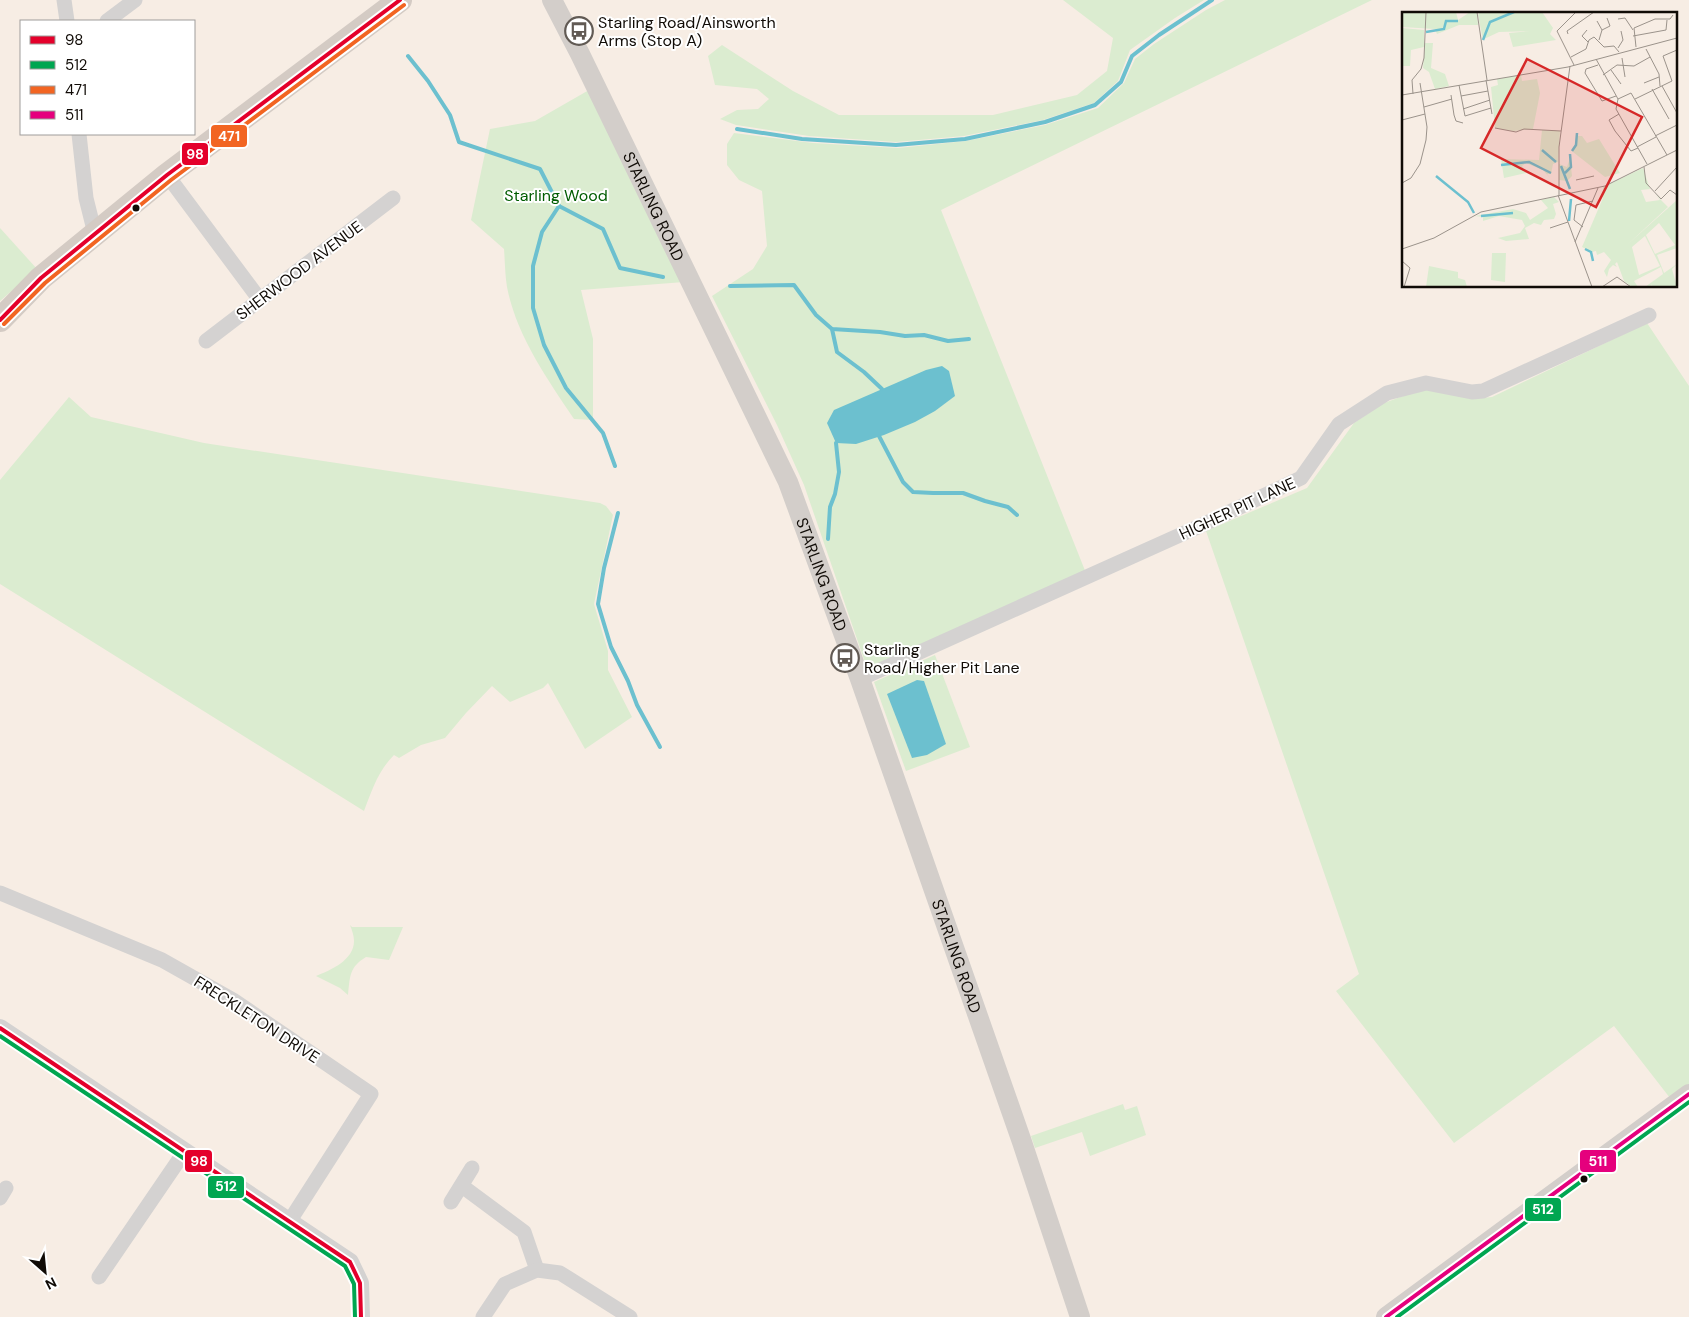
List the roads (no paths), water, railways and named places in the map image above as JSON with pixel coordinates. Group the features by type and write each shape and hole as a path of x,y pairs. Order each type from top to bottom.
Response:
{"highway":[{"path":"0,320 41,278 167,175 400,0"}],"main road":[{"name":"STARLING ROAD","path":"552,0 788,482 860,679 1022,1142 1080,1317"},
{"path":"1386,1317 1689,1094"}],"street":[{"path":"64,0 67,20"},
{"path":"108,20 135,0"},
{"path":"80,135 86,198 95,234"},
{"path":"167,175 260,300"},
{"name":"SHERWOOD AVENUE","path":"206,341 393,198"},
{"name":"HIGHER PIT LANE","path":"860,679 1192,530 1301,478 1339,424 1387,393 1426,383 1472,392 1484,391 1649,315"},
{"name":"FRECKLETON DRIVE","path":"0,893 162,960 233,1000 371,1094 290,1222"},
{"path":"0,1028 350,1262 360,1283 360,1317"},
{"path":"99,1277 185,1151"},
{"path":"451,1202 472,1168"},
{"path":"462,1186 524,1232 536,1270"},
{"path":"483,1317 504,1284 536,1270 560,1274 630,1317"}],"water":[{"path":"942,366 949,371 955,396 935,411 884,435 856,444 836,443 827,423 834,410 926,370"},
{"path":"917,680 924,681 946,744 927,755 912,758 887,694"}],"waterway":[{"path":"737,129 802,139 896,145 965,139 1045,122 1095,105 1121,82 1132,56 1159,35 1212,0"},
{"path":"408,56 428,81 450,115 459,142 540,169 559,206 603,229 620,268 663,277"},
{"path":"559,206 542,232 533,266 533,308 544,345 566,388 603,433 615,466"},
{"path":"730,286 794,285 816,315 832,329 880,332 905,336 924,335 948,341 969,339"},
{"path":"832,329 837,352 864,372 882,389"},
{"path":"879,436 903,482 913,492 963,493 1008,507 1017,515"},
{"path":"828,539 830,507 835,494 839,472 836,443"},
{"path":"618,513 604,568 598,604 611,647 628,681 637,705 660,747"}],"place":[{"name":"Starling Road/Ainsworth Arms (Stop A)","path":"579,31"},
{"name":"Starling Road/Higher Pit Lane","path":"845,658"}],"park label":[{"name":"Starling Wood","path":"556,195"}]}
